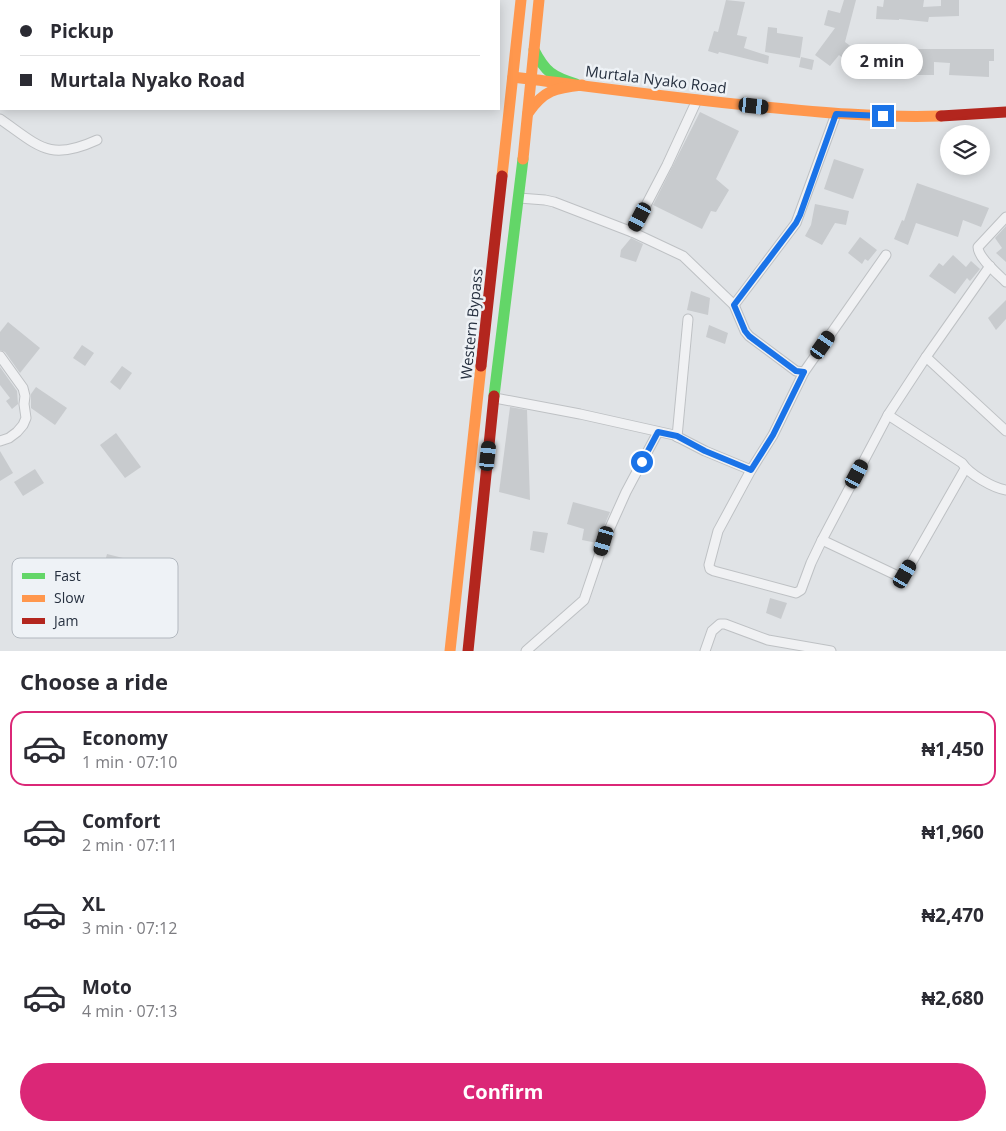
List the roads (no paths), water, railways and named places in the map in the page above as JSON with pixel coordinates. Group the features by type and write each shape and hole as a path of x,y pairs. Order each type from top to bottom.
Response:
{"main road":[{"name":"Western Bypass","path":"450,651 522,0"},
{"name":"Western Bypass","path":"468,651 519,198 538,0"},
{"path":"534,50 541,66 551,76 582,85"},
{"name":"Murtala Nyako Road","path":"513,77 697,100 836,114 898,117 1006,112"},
{"path":"527,116 539,98 550,90 582,85"}],"street":[{"path":"632,232 667,165 697,100"},
{"path":"734,305 796,223 836,114"},
{"path":"0,119 34,143 48,150 65,151 98,140"},
{"path":"519,198 549,200 632,232 683,256 734,305 749,336 796,371 804,372"},
{"path":"1006,217 978,247 978,251 1006,282"},
{"path":"886,255 804,372 773,435 751,470 718,531 709,565 710,569 796,593 801,590 822,540 888,416 926,357 990,266"},
{"path":"677,436 688,319"},
{"path":"0,356 22,388 25,396 26,418 17,432 9,438 0,441"},
{"path":"926,357 1006,431"},
{"path":"495,398 580,414 677,436 705,451 751,470"},
{"path":"888,416 962,463 965,469 995,487 1006,490"},
{"path":"526,651 584,600 604,541 626,492 658,432"},
{"path":"822,540 898,576 905,574 965,469"},
{"path":"705,651 712,631 716,626 726,624 768,640 831,651"}]}
